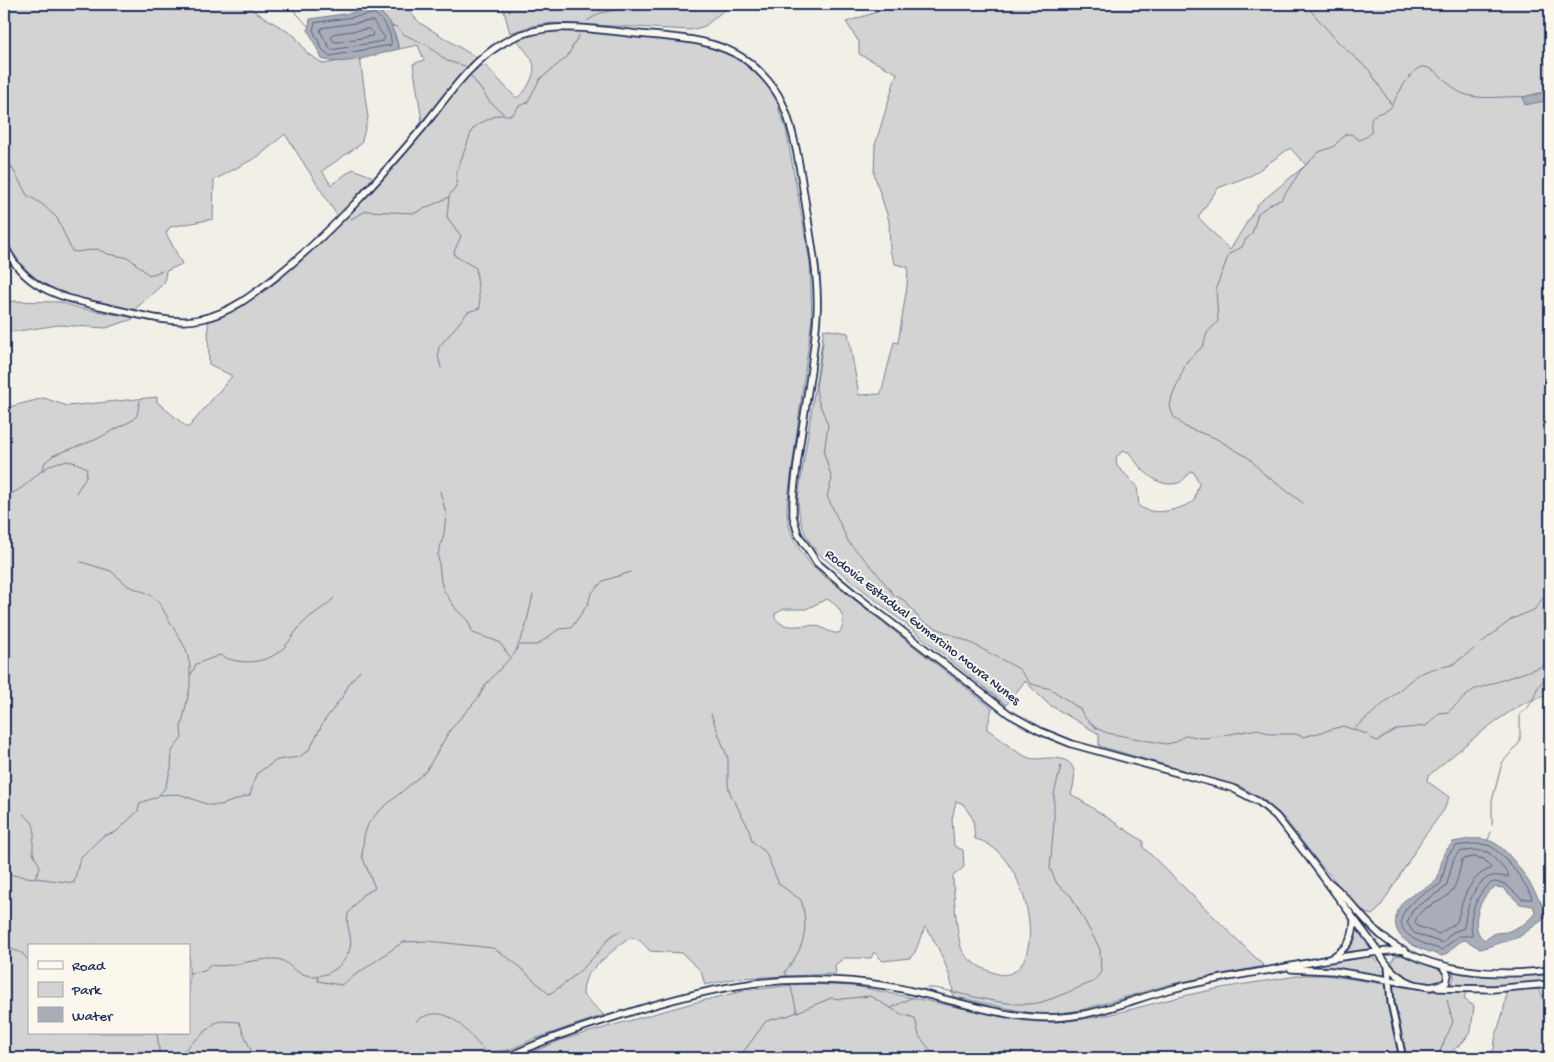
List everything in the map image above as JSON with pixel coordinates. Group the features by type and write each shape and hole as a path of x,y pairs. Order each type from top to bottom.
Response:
{"main road":[{"name":"Rodovia Estadual Gumercino Moura Nunes","path":"4,243 11,261 41,288 71,300 164,319 198,320 220,313 252,296 330,230 376,184 479,60 503,42 527,31 552,27 695,39 730,51 763,75 784,106 798,158 816,273 818,293 814,351 793,502 794,524 806,550 817,563 857,596 1023,722 1094,751 1232,788 1260,802 1282,824 1326,881 1388,968 1404,980 1414,984"},
{"name":"Rodovia Estadual Gumercino Moura Nunes","path":"1326,881 1384,938 1401,950 1442,965 1494,972 1550,970"},
{"path":"1329,959 1342,951 1350,941 1354,920"},
{"path":"506,1058 566,1032 693,993 760,982 846,980 906,989 1014,1014 1043,1018 1064,1018 1099,1011 1174,988 1329,959 1401,950"},
{"path":"1388,968 1389,959 1401,950"},
{"path":"1431,987 1446,983 1448,975 1442,965"},
{"path":"1277,969 1334,971 1448,990 1493,989 1550,984"}],"street":[{"path":"1388,968 1391,1002 1402,1058"}],"green space":[{"path":"4,4 243,4 295,36 308,54 324,64 360,57 368,118 361,144 322,171 331,185 353,169 373,177 338,217 285,134 259,156 214,180 213,219 170,227 166,233 182,264 166,271 164,283 133,311 92,303 58,292 42,283 28,271 15,256 4,237"},
{"path":"359,4 402,4 420,23 477,58 422,121 413,64 424,60 418,45 399,49 395,34 381,12 355,12"},
{"path":"502,4 731,4 705,26 691,30 553,23 531,26 510,33"},
{"path":"891,4 1550,4 1550,86 1544,92 1524,97 1545,102 1550,100 1550,697 1538,698 1523,704 1506,715 1428,776 1427,781 1449,797 1444,810 1423,838 1379,909 1372,915 1365,913 1345,892 1318,862 1285,819 1265,801 1242,787 1099,746 1099,734 1048,704 1025,681 1006,705 822,557 807,537 799,515 798,498 824,329 848,333 859,395 881,394 894,342 898,343 908,267 895,264 890,251 889,221 874,174 875,145 897,73 859,54 859,42 846,22 892,7","holes":["1290,148 1306,165 1258,204 1230,250 1198,217 1218,188 1252,175","1123,451 1129,452 1149,476 1163,483 1178,483 1193,471 1199,483 1194,501 1181,507 1159,512 1139,506 1137,486 1117,466 1116,457"]},
{"path":"553,29 658,33 711,43 734,53 753,66 760,74 781,102 779,110 786,129 810,262 812,318 787,506 791,531 798,547 814,568 992,708 987,729 1013,749 1029,758 1058,758 1070,763 1074,773 1071,794 1143,841 1143,847 1264,966 1171,984 1081,1010 1053,1014 1025,1012 952,996 953,990 944,961 934,940 925,927 915,952 910,958 883,961 874,952 871,958 844,958 835,965 836,974 738,978 705,985 701,971 682,953 650,951 639,940 631,938 601,962 587,976 585,981 583,995 604,1015 531,1040 492,1058 4,1058 4,406 9,407 44,398 67,406 157,397 157,402 188,428 232,376 209,364 208,322 235,310 327,238 475,70 485,65 516,98 522,94 533,76 534,69 531,59 517,38","holes":["827,599 839,609 843,618 842,628 839,633 830,632 811,625 784,625 775,618 775,614 784,609 806,609","956,801 963,804 973,819 975,839 990,845 1003,857 1014,874 1022,893 1028,913 1029,933 1027,950 1021,965 1011,973 998,974 978,966 966,956 961,947 956,918 953,876 964,867 963,850 954,846 952,819"]},
{"path":"4,301 60,302 79,308 136,318 106,328 59,325 4,333"},
{"path":"1357,926 1374,949 1345,953 1354,942"},
{"path":"1401,955 1443,971 1444,980 1432,984 1417,981 1403,975 1393,967 1392,961 1395,956"},
{"path":"1372,956 1378,963 1384,976 1338,968 1307,966"},
{"path":"1453,970 1505,976 1550,975 1550,981 1527,984 1450,985 1454,978"},
{"path":"1303,975 1326,975 1430,991 1466,992 1464,999 1474,1006 1471,1031 1463,1042 1451,1052 1452,1058 519,1058 561,1040 689,1004 743,991 801,984 855,986 1025,1021 1047,1022 1091,1018 1210,990"},
{"path":"1540,989 1550,1021 1550,1058 1486,1058 1494,1049 1496,1034 1505,1005 1506,990"}],"water":[{"path":"377,9 390,22 399,49 350,61 340,62 322,59 308,30 310,19"},
{"path":"1550,86 1550,100 1525,105 1523,97 1544,92"},
{"path":"1481,839 1493,842 1501,847 1517,864 1548,916 1519,937 1481,949 1465,940 1442,956 1419,948 1404,939 1396,927 1396,916 1400,907 1408,898 1437,880 1444,853 1453,842","holes":["1496,887 1503,888 1520,904 1533,906 1534,915 1524,924 1507,932 1495,933 1485,940 1477,928 1478,912 1485,896 1490,891"]}],"waterway":[{"path":"288,4 309,27"},
{"path":"587,21 600,13 621,9 632,11 655,4"},
{"path":"1305,4 1338,42 1369,70 1391,104"},
{"path":"392,26 397,27 403,34 427,45 447,61 465,66"},
{"path":"441,368 438,355 439,347 468,312 480,308 476,268 455,256 454,252 461,236 447,217 449,196 456,186 457,171 472,130 477,125 497,115 512,115 519,106 527,103 540,79 567,57 579,35"},
{"path":"1303,503 1264,474 1249,458 1215,438 1185,427 1173,416 1170,406 1187,361 1203,346 1207,333 1218,321 1216,288 1229,254 1242,247 1246,239 1252,234 1258,213 1274,202 1281,200 1301,170 1319,152 1333,147 1346,134 1351,134 1359,140 1365,138 1371,131 1372,117 1390,108 1412,73 1417,69 1421,67 1431,69 1459,92 1467,95 1475,97 1524,97"},
{"path":"471,76 490,102 504,114"},
{"path":"4,153 27,195 42,204 57,218 72,251 97,249 108,254 129,258 149,275 162,271"},
{"path":"351,219 366,211 415,213 449,197"},
{"path":"823,343 816,387 818,400 828,425 824,453 832,479 827,496 849,543 873,568 893,594 905,601 922,622 971,643 1019,669 1031,684 1051,689 1080,709 1085,718 1096,728 1107,733 1166,744 1176,742 1186,735 1202,738 1258,729 1270,734 1296,734 1304,737 1343,726 1367,734"},
{"path":"42,471 45,462 54,455 95,440 133,420 137,415 140,401"},
{"path":"4,496 22,488 53,464 62,462 73,462 87,469 86,477 76,493"},
{"path":"440,491 446,514 444,534 438,555 444,591 456,609 468,621 473,633 499,642 510,657"},
{"path":"4,874 74,883 80,858 103,836 116,832 138,811 140,803 157,797 165,788 171,769 172,751 182,738 181,728 190,687 190,666 186,649 158,601 147,593 128,586 111,571 81,562"},
{"path":"520,645 537,645 559,629 571,628 588,604 591,594 603,581 631,572"},
{"path":"1546,595 1550,590"},
{"path":"190,973 205,971 209,965 225,966 258,960 279,959 298,972 314,976 330,972 342,963 347,956 351,944 347,922 348,914 362,895 375,888 362,856 364,836 368,824 378,812 426,771 450,730 479,697 486,684 515,653 525,629 533,595"},
{"path":"1492,825 1492,801 1502,763 1520,742 1520,714 1531,703 1545,676 1547,666 1543,616 1545,596"},
{"path":"191,675 196,664 220,655 242,662 258,661 273,656 285,646 305,621 334,598"},
{"path":"1481,643 1512,619 1534,610 1543,598"},
{"path":"1354,729 1417,675 1432,669 1452,665 1474,649"},
{"path":"1371,738 1377,741 1397,729 1426,726 1439,713 1448,712 1473,690 1546,665"},
{"path":"160,795 179,794 209,805 221,805 250,795 256,774 277,760 299,757 309,750 324,721 343,696 350,682 360,671"},
{"path":"711,714 728,759 730,793 748,827 752,841 766,853 779,884 801,900 802,903 805,923 803,940 785,972 788,979"},
{"path":"922,991 927,988 934,988 988,1000 1030,1004 1048,1000 1093,982 1101,972 1100,949 1071,896 1057,884 1050,868 1054,822 1054,794 1061,766"},
{"path":"23,814 29,818 34,826 33,853 40,868 35,877"},
{"path":"1488,840 1491,832"},
{"path":"318,975 318,981 341,985 403,942 428,941 493,948 514,962 549,994 575,975 611,937 621,931"},
{"path":"4,946 22,953 28,960"},
{"path":"790,983 797,1012"},
{"path":"891,1008 917,995"},
{"path":"739,1058 766,1021 790,1015 831,998 842,999 870,996 901,1014 915,1018 919,1036 937,1058"},
{"path":"1447,1000 1453,1022 1440,1051 1448,1058"},
{"path":"416,1021 428,1015 438,1014 447,1016 456,1021 486,1052 510,1050 511,1052"},
{"path":"175,1058 215,1023 221,1021 239,1022 254,1058"},
{"path":"157,1034 160,1058"}]}
